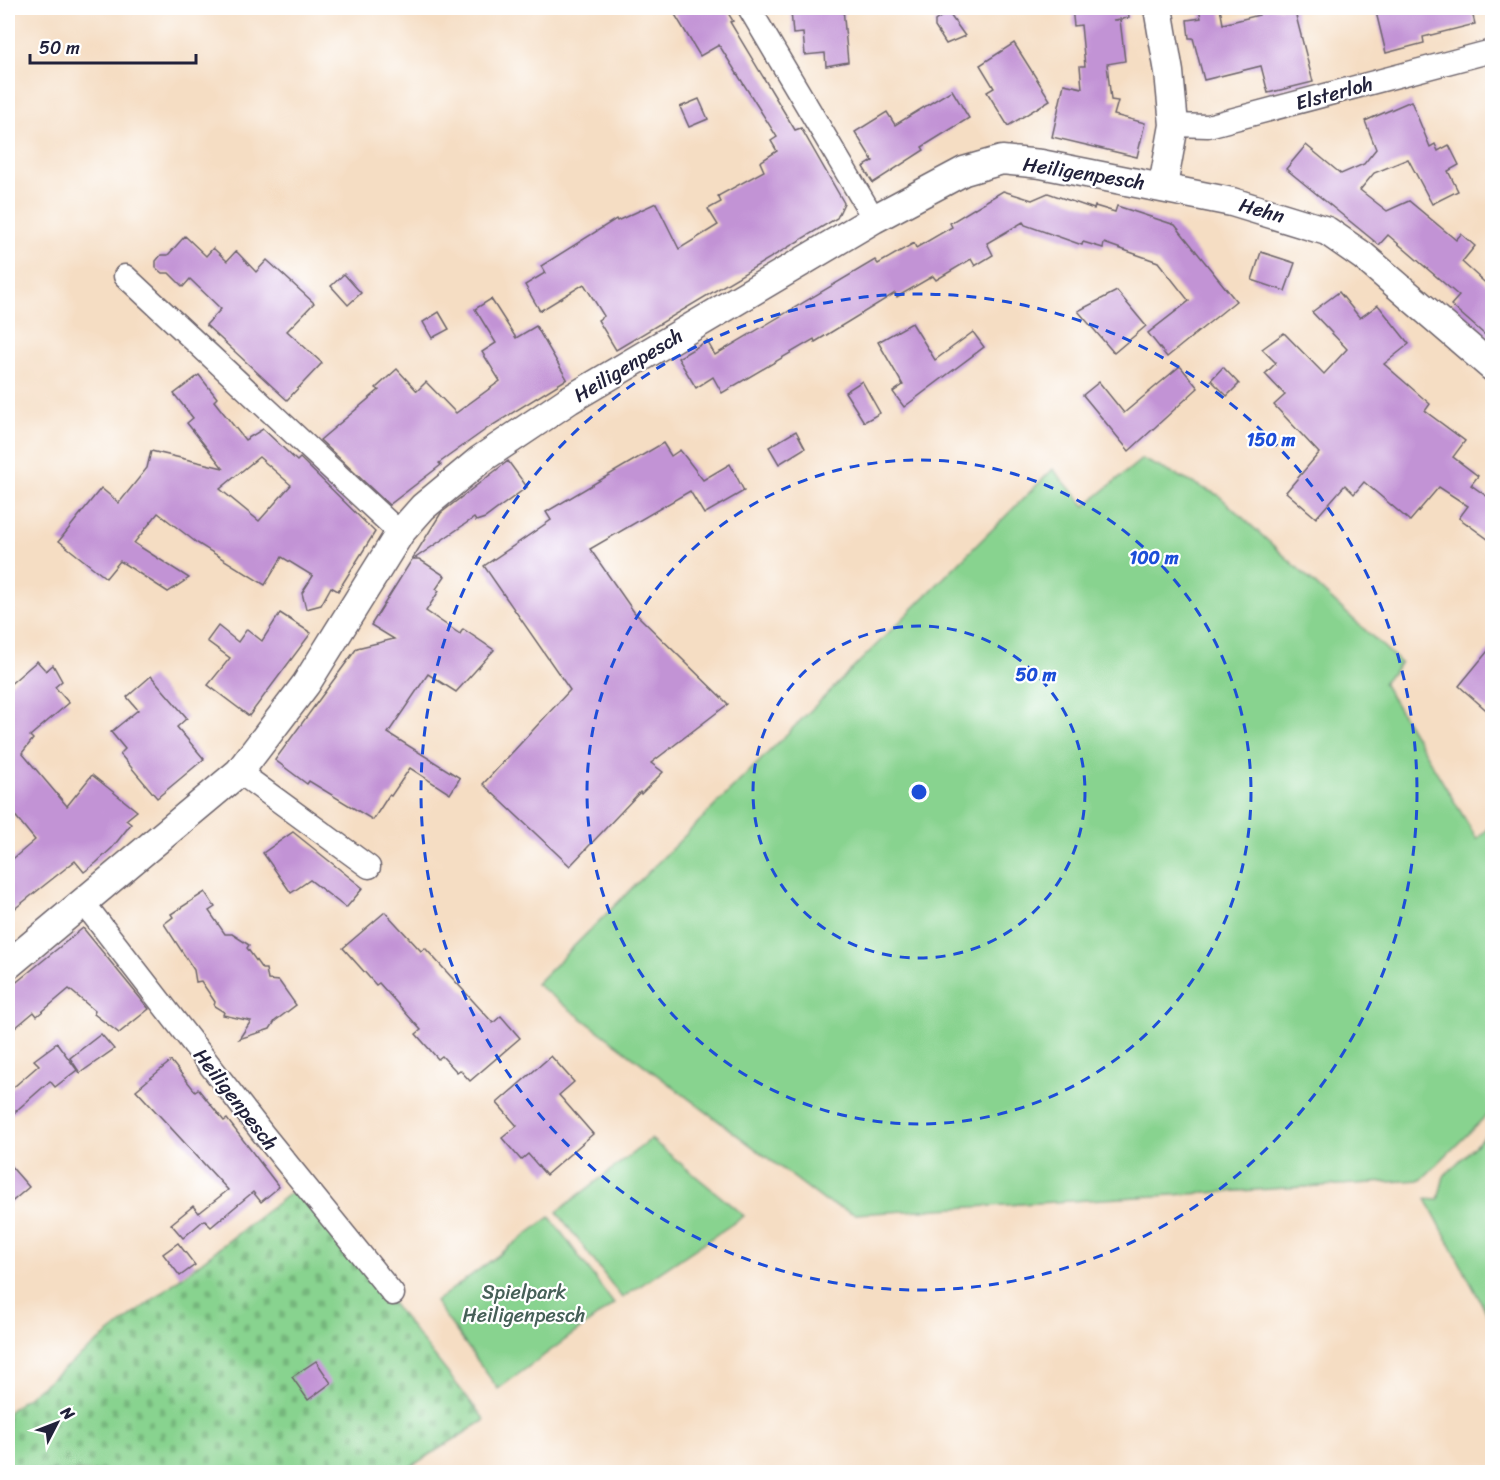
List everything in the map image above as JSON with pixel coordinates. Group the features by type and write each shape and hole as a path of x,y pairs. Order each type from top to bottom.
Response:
{"street":[{"path":"749,8 874,219"},
{"path":"1158,8 1169,72 1174,125 1163,186"},
{"name":"Elsterloh","path":"1174,125 1208,126 1492,51"},
{"name":"Heiligenpesch","path":"8,965 239,772 306,684 400,533 423,507 480,459 559,407 874,219 964,171 1002,160 1041,164 1163,186"},
{"name":"Hehn","path":"1163,186 1232,202 1327,231 1363,256 1492,367"},
{"path":"125,276 400,533"},
{"path":"239,772 369,867"},
{"name":"Heiligenpesch","path":"82,902 264,1135 393,1294"}],"green space":[{"path":"1142,459 1218,495 1401,663 1383,683 1477,839 1492,824 1492,1110 1421,1180 855,1214 825,1201 536,984 1053,469 1085,506"},
{"path":"1492,1129 1492,1323 1426,1199 1438,1200 1444,1176"},
{"path":"651,1139 744,1216 622,1298 557,1212"},
{"path":"299,1186 485,1420 402,1472 8,1472 8,1412"},
{"name":"Spielpark Heiligenpesch","path":"550,1217 614,1304 498,1389 435,1302"}],"building":[{"path":"671,8 725,8 733,21 730,22 795,130 801,128 844,203 837,218 616,350 598,320 604,316 584,284 540,311 525,285 545,273 541,266 616,219 617,221 656,203 679,249 718,225 708,209 721,202 718,196 764,171 760,162 777,151 771,141 777,137 719,45 700,56"},
{"path":"811,8 843,8 848,62 826,66 825,53 805,55 803,33 793,34 791,11"},
{"path":"1072,8 1128,8 1129,18 1113,20 1120,20 1125,61 1107,64 1111,100 1118,101 1114,115 1145,123 1137,157 1052,137 1064,84 1082,88 1080,66 1085,66 1081,25 1074,26"},
{"path":"1199,8 1220,8 1223,24 1259,15 1257,8 1294,8 1313,82 1268,93 1261,66 1204,80 1193,38 1189,38 1187,20 1201,18"},
{"path":"1375,8 1471,8 1475,24 1423,37 1424,43 1386,53"},
{"path":"948,12 965,36 946,44 935,27 935,21"},
{"path":"1014,43 1050,100 1008,126 987,92 994,88 980,65"},
{"path":"952,90 969,118 922,147 924,150 873,183 863,167 873,161 855,132 887,112 895,125"},
{"path":"699,99 708,119 689,127 680,107"},
{"path":"1411,101 1430,147 1435,144 1438,151 1449,145 1459,165 1448,171 1458,191 1432,204 1408,159 1374,173 1360,190 1387,211 1409,201 1456,240 1461,234 1475,246 1462,262 1492,289 1492,341 1451,305 1459,296 1388,235 1379,245 1286,169 1306,145 1341,174 1364,164 1376,149 1365,121"},
{"path":"1003,191 1032,200 1048,193 1094,209 1095,206 1115,212 1117,206 1175,225 1236,301 1167,357 1148,333 1189,301 1158,262 1104,243 1103,248 1083,242 1082,245 1025,225 1023,222 987,243 993,255 975,266 971,259 936,280 933,276 897,297 895,293 815,342 814,339 722,393 713,377 696,388 678,358 707,341 715,355 875,260 878,264 914,243 916,248 952,227 950,223"},
{"path":"185,236 206,256 213,248 227,261 236,251 256,272 267,260 314,303 287,331 322,363 287,400 206,325 221,309 190,279 183,287 169,273 162,273 156,268 156,261 161,255 168,255"},
{"path":"1261,252 1295,263 1285,291 1252,280"},
{"path":"344,274 361,293 348,305 331,286"},
{"path":"1117,291 1146,326 1114,353 1078,311"},
{"path":"1339,292 1360,318 1378,305 1409,344 1384,364 1430,404 1425,411 1465,441 1453,457 1478,476 1471,485 1492,500 1492,542 1459,518 1468,506 1439,487 1410,521 1364,482 1354,494 1345,485 1316,518 1286,492 1319,453 1274,405 1285,395 1265,374 1276,363 1262,349 1284,333 1324,374 1347,349 1312,312"},
{"path":"491,299 516,338 536,326 567,379 488,428 439,463 441,465 389,505 320,440 379,390 376,388 397,369 417,391 426,382 456,413 500,381 482,352 496,343 475,309"},
{"path":"439,312 449,329 432,338 423,322"},
{"path":"912,323 935,360 973,332 984,347 904,407 893,392 903,385 878,342"},
{"path":"1180,366 1198,388 1129,451 1083,395 1099,382 1124,413"},
{"path":"1223,367 1239,384 1227,396 1211,380"},
{"path":"199,375 217,398 214,401 245,440 263,429 297,461 300,458 375,532 338,591 331,587 321,605 306,609 302,593 313,576 282,557 265,585 197,543 158,513 134,543 189,578 168,592 120,561 106,578 59,541 101,488 119,503 147,468 151,451 223,468 187,423 193,418 174,394","holes":["259,457 291,485 259,521 220,489"]},
{"path":"862,381 880,413 864,422 845,392"},
{"path":"796,431 805,448 779,464 769,447"},
{"path":"663,443 671,456 680,450 703,480 730,464 744,491 704,514 690,491 590,549 634,612 728,704 651,763 663,772 641,794 640,792 570,866 483,784 570,690 484,566 551,520 546,512"},
{"path":"508,461 527,487 485,518 476,521 474,518 414,559 419,559 445,576 436,589 439,591 426,611 460,634 463,629 494,650 456,692 428,674 388,733 460,778 450,794 410,768 373,820 309,781 307,784 275,760 357,648 394,639 371,625 441,513"},
{"path":"280,613 311,633 249,716 208,685 230,658 207,641 218,626 238,642 247,629 262,641"},
{"path":"1492,646 1492,715 1459,686"},
{"path":"37,661 46,671 53,665 62,681 55,687 69,703 30,736 33,739 22,753 67,806 92,775 137,811 126,820 131,824 112,848 96,863 84,872 75,861 8,914 8,863 35,840 8,807 8,686"},
{"path":"151,676 187,718 177,727 204,759 157,798 120,754 125,749 111,732 138,710 127,697"},
{"path":"293,832 363,888 346,908 310,880 291,893 263,853"},
{"path":"205,892 215,907 209,911 225,934 232,934 249,945 247,948 262,969 266,969 268,980 279,981 296,1005 275,1021 270,1029 239,1039 251,1021 223,1015 224,1012 214,1006 215,1002 201,981 196,982 194,970 164,924 173,917 171,914"},
{"path":"385,912 421,951 425,948 493,1023 501,1016 520,1038 470,1081 460,1070 457,1072 442,1056 438,1059 416,1034 421,1030 379,983 376,985 343,948"},
{"path":"83,928 149,1009 119,1033 94,1014 95,1011 69,989 37,1016 34,1012 15,1028 8,1019 8,989"},
{"path":"101,1034 114,1049 80,1073 70,1058"},
{"path":"57,1043 77,1070 55,1087 50,1081 8,1118 8,1092 39,1065 34,1060"},
{"path":"551,1056 574,1082 559,1095 593,1134 546,1175 528,1154 521,1160 502,1138 517,1126 497,1103"},
{"path":"171,1061 195,1091 198,1089 224,1121 227,1119 279,1187 261,1202 253,1192 211,1227 204,1220 183,1238 171,1224 193,1206 199,1213 228,1190 136,1090"},
{"path":"8,1163 29,1187 8,1205"},
{"path":"178,1243 195,1265 180,1276 163,1254"},
{"path":"316,1361 331,1383 308,1400 292,1377"}]}
